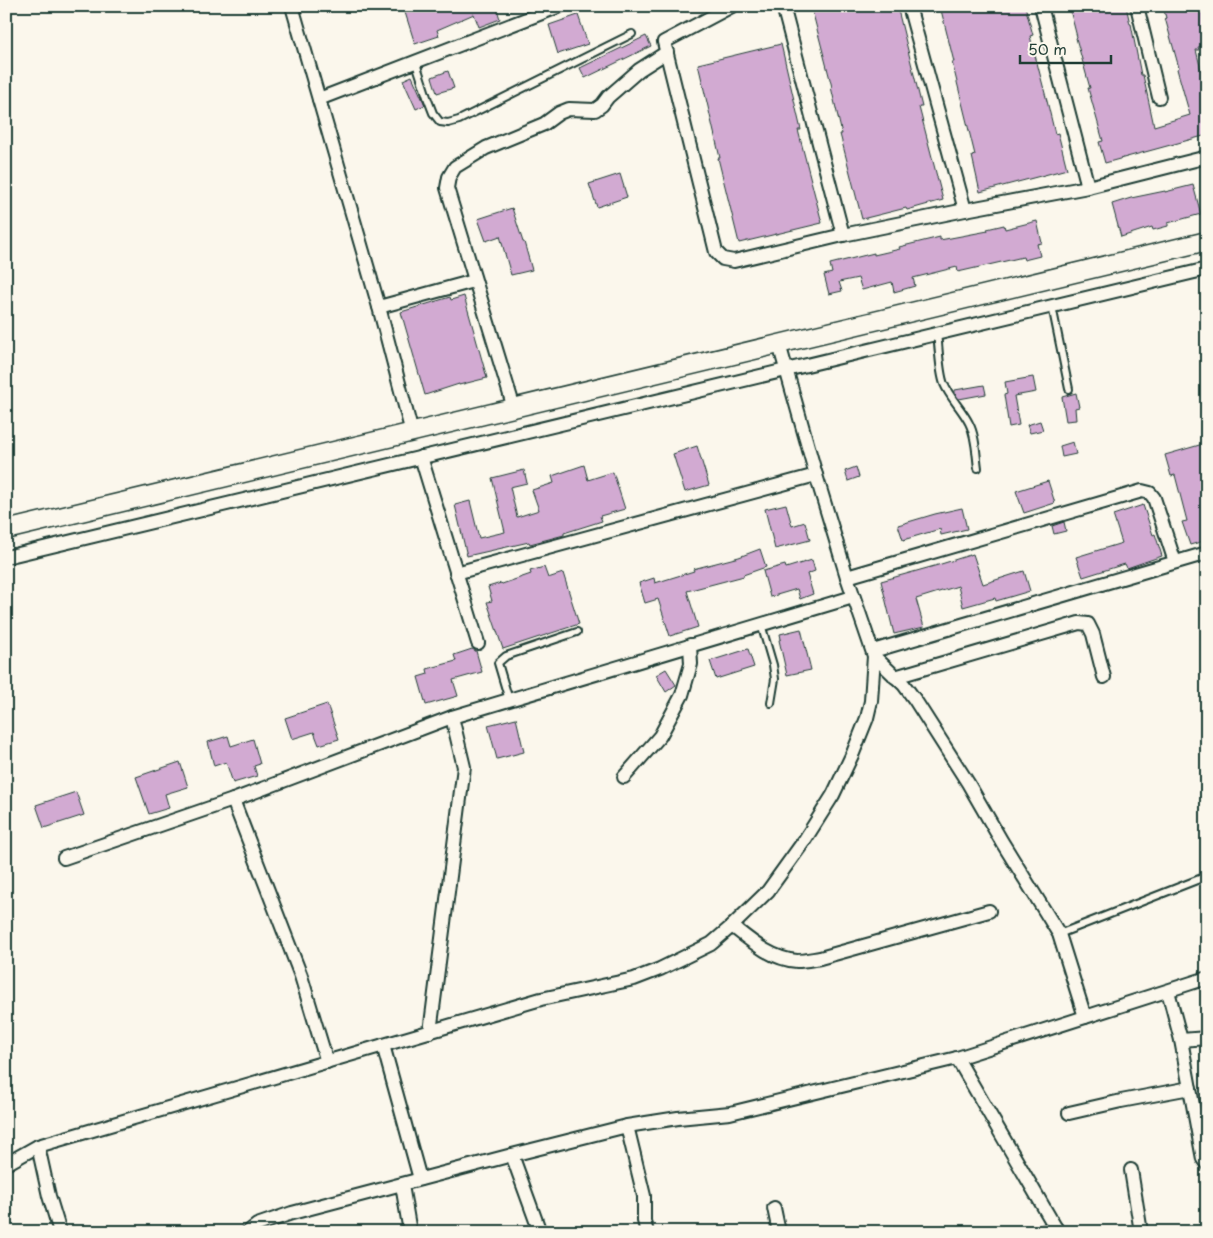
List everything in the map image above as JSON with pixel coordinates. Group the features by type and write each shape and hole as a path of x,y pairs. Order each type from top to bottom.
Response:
{"main road":[{"path":"6,530 1207,241"}],"street":[{"path":"292,6 379,307 412,433"},
{"path":"319,99 416,62 543,9 560,6"},
{"path":"732,6 664,42 716,252 723,259 734,261 965,210 1088,187 1207,157"},
{"path":"783,6 843,236"},
{"path":"909,6 965,210"},
{"path":"1041,6 1088,187"},
{"path":"1137,6 1159,97"},
{"path":"514,408 447,188 450,177 455,167 486,148 544,124 559,113 569,109 595,110 639,70 667,52"},
{"path":"6,557 1207,269"},
{"path":"379,307 474,281"},
{"path":"779,344 852,596 874,653 904,685 915,700 1060,934 1085,1017"},
{"path":"421,457 478,643"},
{"path":"456,573 816,476"},
{"path":"847,577 1142,491 1150,493 1154,498 1175,562"},
{"path":"874,653 1207,553"},
{"path":"64,858 233,800 452,717 852,596"},
{"path":"896,677 1079,623 1088,624 1093,634 1104,677"},
{"path":"624,777 660,736 682,694 691,664 690,645"},
{"path":"7,1162 38,1146 541,999 634,978 660,969 711,944 768,891 804,841 833,795 868,718 874,653"},
{"path":"430,1032 464,767 452,717"},
{"path":"233,800 301,976 328,1062"},
{"path":"732,926 759,948 778,957 797,961 820,958 989,911"},
{"path":"248,1232 257,1226 292,1213 627,1126 678,1118 730,1113 957,1058 1207,978"},
{"path":"1168,991 1181,1040 1203,1159 1207,1164"},
{"path":"1181,1040 1207,1038"},
{"path":"383,1046 420,1179"},
{"path":"957,1058 1057,1230 1042,1232"},
{"path":"1069,1113 1190,1088"},
{"path":"627,1126 644,1196 644,1221 647,1232"},
{"path":"38,1146 49,1196 60,1232"},
{"path":"512,1155 540,1232"},
{"path":"1131,1170 1141,1232"},
{"path":"402,1185 410,1232"},
{"path":"774,1208 779,1232"}],"lane":[{"path":"416,62 433,113 440,122 448,123 459,120 632,34"},
{"path":"1052,306 1069,389"},
{"path":"937,334 943,381 948,394 970,424 978,468"},
{"path":"761,624 773,665 775,679 771,703"},
{"path":"509,700 498,663 501,659 577,632"},
{"path":"1060,934 1207,876"}],"building":[{"path":"403,6 496,6 500,19 479,27 474,14 437,30 439,36 415,44"},
{"path":"811,6 839,6 840,11 860,6 897,6 922,107 919,107 943,200 907,210 906,208 862,219 840,134 842,134 832,87"},
{"path":"940,6 1025,6 1033,35 1030,36 1055,134 1058,133 1067,169 980,192 972,156 975,155"},
{"path":"1069,6 1081,6 1081,9 1091,6 1126,6 1154,126 1190,115 1177,69 1179,68 1163,6 1207,6 1207,46 1198,47 1199,50 1196,50 1207,87 1207,135 1105,163 1099,142 1103,141 1088,88 1090,88"},
{"path":"578,15 588,44 558,54 549,25"},
{"path":"646,36 651,46 585,78 580,68"},
{"path":"781,44 801,130 798,130 822,223 739,243 698,64"},
{"path":"448,71 454,88 437,93 432,77"},
{"path":"412,76 425,105 416,109 403,80"},
{"path":"620,174 627,197 597,207 589,184"},
{"path":"1193,185 1201,214 1168,223 1168,226 1153,230 1152,227 1121,237 1112,204 1131,198"},
{"path":"512,208 532,270 511,275 500,236 486,241 478,219"},
{"path":"1037,221 1042,243 1037,244 1040,256 1024,260 1023,257 958,272 957,267 913,278 915,286 894,292 892,282 862,290 858,278 839,282 842,291 829,294 824,275 832,273 830,264 874,253 874,255 900,249 899,247 940,237 940,240 988,231 987,229 1004,225 1005,229"},
{"path":"464,296 487,378 459,384 425,395 401,312 450,297 451,300"},
{"path":"1033,377 1036,392 1014,396 1019,425 1009,427 1004,395 1007,394 1005,382"},
{"path":"984,385 986,394 959,399 955,394 955,390"},
{"path":"1076,393 1079,407 1075,408 1076,420 1066,421 1062,397"},
{"path":"1040,421 1043,430 1030,433 1027,425"},
{"path":"1073,442 1076,454 1062,457 1060,446"},
{"path":"1203,444 1207,460 1207,540 1190,545 1182,522 1187,521 1175,475 1171,476 1165,455"},
{"path":"697,446 709,485 685,492 673,454"},
{"path":"584,465 588,480 613,472 625,509 600,516 602,521 564,533 564,535 530,544 529,542 467,556 455,505 470,501 479,538 505,532 492,478 524,470 527,483 510,487 517,517 539,510 532,490 554,483 552,476"},
{"path":"856,467 859,477 848,481 845,471"},
{"path":"1048,481 1055,503 1024,513 1016,491"},
{"path":"786,504 792,526 805,522 810,540 775,549 765,509"},
{"path":"1143,505 1162,556 1127,568 1125,564 1083,577 1076,557 1122,543 1113,515"},
{"path":"962,508 967,529 941,535 940,529 903,540 898,525"},
{"path":"1064,522 1066,531 1054,534 1052,526"},
{"path":"760,549 766,567 744,576 687,591 698,627 670,636 658,599 645,603 639,583 654,578 655,583 694,571 693,569 739,557"},
{"path":"973,554 983,584 1024,571 1030,591 996,601 995,598 963,607 958,586 916,599 924,627 894,634 881,581"},
{"path":"812,560 815,571 807,574 813,594 800,599 797,589 770,597 763,571 785,565 786,568"},
{"path":"544,567 548,578 563,573 579,624 503,649 487,602 492,601 488,587 531,574 530,571"},
{"path":"801,629 811,670 787,675 779,640 781,639 780,634"},
{"path":"472,649 476,651 482,672 453,680 458,696 426,705 418,677 428,674 427,669 456,661 454,655"},
{"path":"748,649 754,667 716,679 710,661"},
{"path":"666,669 676,685 666,692 656,675"},
{"path":"327,704 339,739 319,745 314,732 292,739 285,718"},
{"path":"516,718 524,752 497,759 488,725"},
{"path":"228,736 231,746 253,739 260,764 254,766 257,776 233,783 226,762 214,766 208,742"},
{"path":"180,762 188,787 165,794 169,808 149,814 136,777"},
{"path":"76,792 84,815 44,828 36,805"}]}
